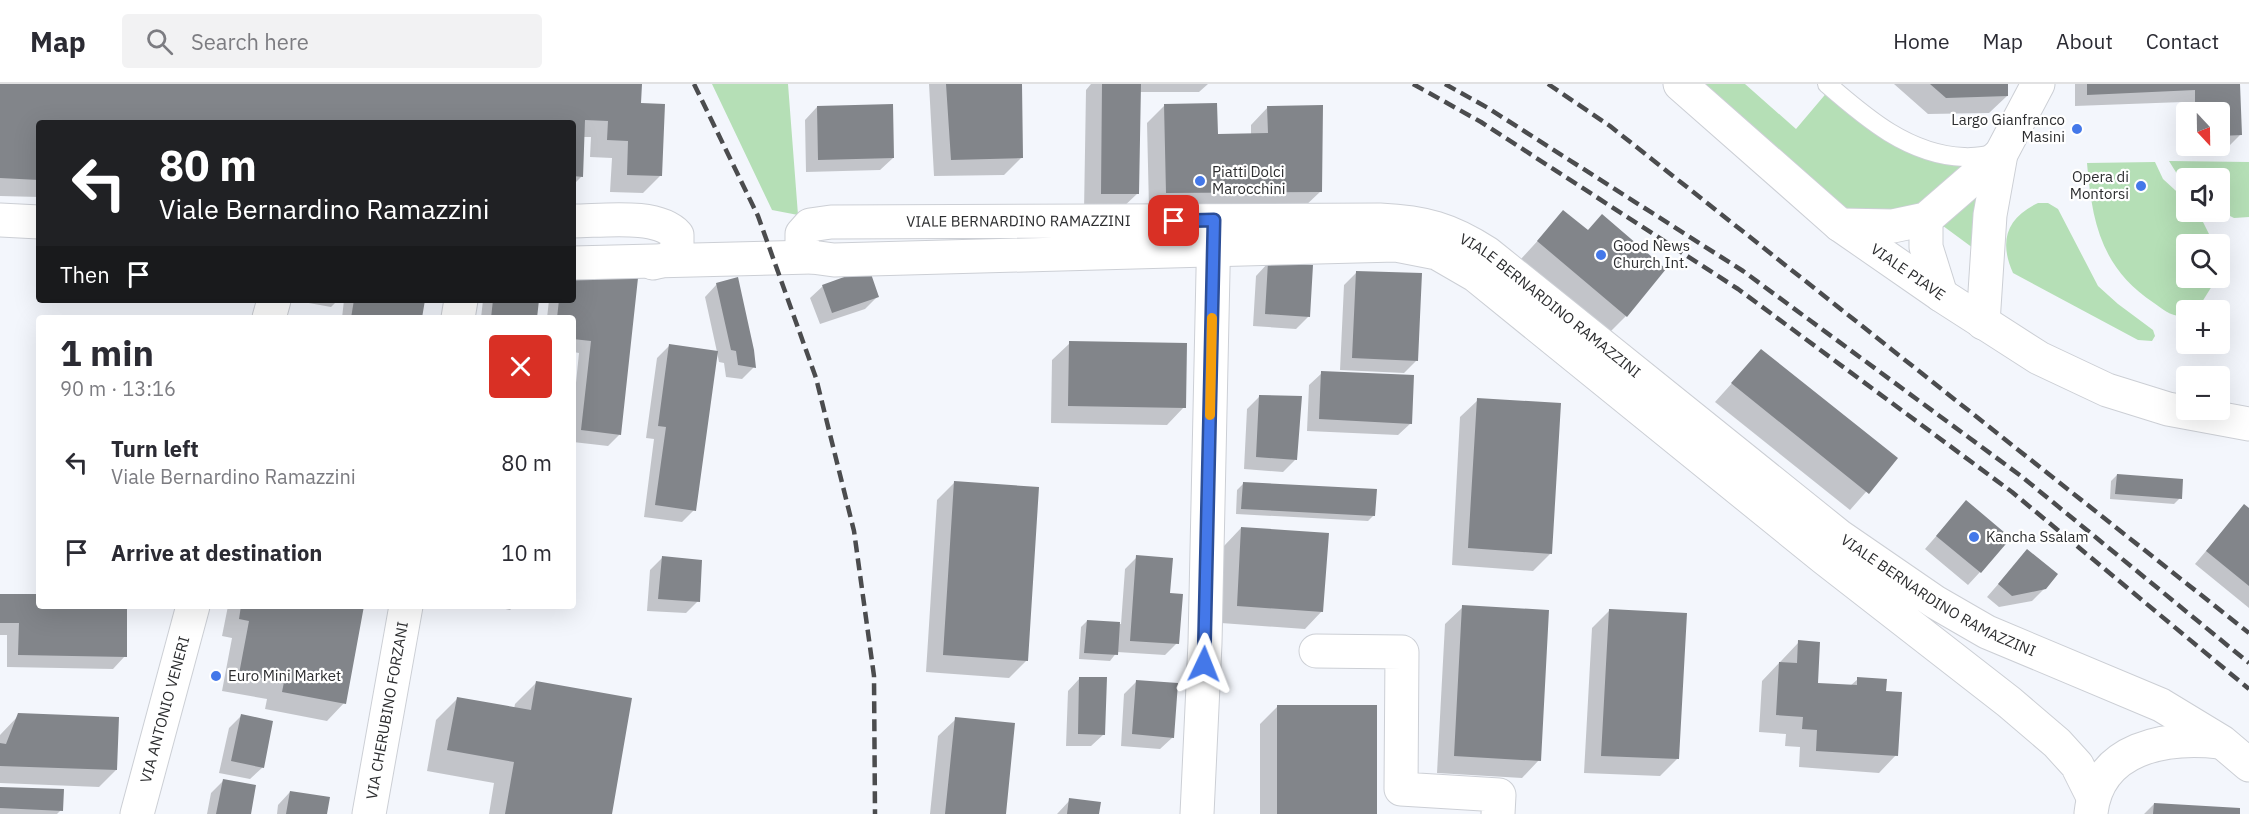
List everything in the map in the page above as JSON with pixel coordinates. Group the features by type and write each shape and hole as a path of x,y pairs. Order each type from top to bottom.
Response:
{"street":[{"name":"VIALE PIAVE","path":"1680,84 1840,225 1941,295 2039,358 2107,390 2168,409 2249,424"},
{"path":"1983,323 1990,215 2001,153 2038,84"},
{"path":"1840,225 1893,226 1926,219 2001,153"},
{"path":"1926,219 1926,247 1941,295"},
{"path":"0,220 36,222"},
{"path":"576,221 650,222 668,226 677,235 677,249 669,259 653,263"},
{"name":"VIALE BERNARDINO RAMAZZINI","path":"1214,234 1404,221 1448,230 1466,240 1596,339 1839,536 1935,602 1996,637 2144,696 2222,742 2249,765"},
{"name":"VIALE BERNARDINO RAMAZZINI","path":"576,263 653,263 812,257 802,249 802,234 810,225 831,222 1214,234 1396,245 1437,253 1458,263 1824,558 2009,702 2057,743 2077,765 2092,806"},
{"path":"1197,814 1205,643 1214,234"},
{"name":"VIA ANTONIO VENERI","path":"137,814 192,609"},
{"name":"VIA CHERUBINO FORZANI","path":"369,814 405,609"},
{"path":"1316,651 1402,652 1401,789 1499,795 1498,814"},
{"path":"2092,806 2104,774 2145,746 2194,739 2222,742"}],"lane":[{"path":"1827,84 1871,123 1928,151 1964,157 2001,153"}],"green space":[{"path":"712,84 788,84 798,215 772,210"},
{"path":"1700,84 1745,84 1796,129 1829,90 1870,126 1974,161 1927,209 1854,216"},
{"path":"2169,161 2249,162 2249,217 2230,216 2230,168 2176,168 2176,172"},
{"path":"2155,162 2163,179 2176,191 2176,222 2203,222 2209,234 2176,234 2176,288 2211,288 2203,300 2176,300 2176,315 2173,315 2136,289 2122,275 2102,242 2096,224 2087,163"},
{"path":"1980,181 1973,248 1935,220"},
{"path":"2038,203 2048,203 2058,209 2098,286 2153,330 2155,336 2152,341 2138,340 2013,273 2006,251 2008,232 2019,216"}],"building":[{"path":"0,84 642,84 641,103 665,104 662,176 627,175 628,141 607,140 608,121 585,120 583,177 576,176 576,120 36,120 36,180 0,178"},
{"path":"946,84 1022,84 1023,158 951,160"},
{"path":"1102,84 1141,84 1139,194 1101,194"},
{"path":"1930,84 2008,84 2008,96 1946,98"},
{"path":"2087,84 2240,84 2242,135 2230,136 2230,102 2195,102 2195,90 2087,95"},
{"path":"1217,103 1218,134 1268,133 1267,106 1323,105 1322,192 1166,193 1164,104"},
{"path":"893,104 894,158 818,160 817,106"},
{"name":"Good News Church Int.","path":"1563,210 1588,230 1602,214 1666,269 1627,317 1537,241"},
{"path":"1268,262 1313,265 1310,317 1265,314"},
{"path":"869,268 879,297 832,313 822,285"},
{"path":"576,271 638,278 621,435 581,430 591,341 576,339 576,315 557,315 559,303 576,303"},
{"path":"1356,271 1422,273 1418,361 1352,358"},
{"path":"738,277 756,368 738,365 736,351 731,350 716,283"},
{"path":"354,303 424,303 422,315 352,315"},
{"path":"493,303 539,303 537,315 491,315"},
{"path":"1069,341 1187,343 1186,408 1068,406"},
{"path":"669,344 718,351 696,511 655,505 666,427 658,426"},
{"path":"1761,349 1898,458 1869,494 1731,383"},
{"path":"1321,371 1414,375 1412,424 1319,419"},
{"path":"1259,395 1302,396 1297,460 1256,457"},
{"path":"1477,398 1561,403 1552,554 1468,548"},
{"path":"2117,474 2183,479 2182,499 2115,494"},
{"path":"954,481 1039,487 1028,661 943,655"},
{"path":"1243,482 1377,489 1375,516 1241,509"},
{"name":"Kancha Ssalam","path":"1966,500 2011,538 1981,573 1936,536"},
{"path":"2244,504 2249,508 2249,586 2206,551"},
{"path":"1241,527 1329,533 1323,612 1237,606"},
{"path":"2027,549 2058,574 2046,589 2012,596 1998,584"},
{"path":"1136,555 1173,558 1170,593 1183,594 1179,644 1130,641"},
{"path":"662,556 702,560 700,602 658,599"},
{"path":"0,594 36,594 36,609 127,609 127,657 18,655 19,623 0,623"},
{"path":"1462,605 1549,610 1541,761 1454,756"},
{"path":"241,609 363,609 346,704 282,692 284,682 239,674 249,621 239,619"},
{"path":"1609,609 1687,613 1679,759 1601,756"},
{"path":"1087,620 1120,622 1118,655 1084,653"},
{"path":"1798,640 1820,642 1818,683 1857,685 1857,677 1887,679 1886,691 1902,692 1898,756 1816,751 1817,730 1802,729 1803,717 1776,715 1779,662 1797,663"},
{"path":"1079,677 1107,677 1105,735 1078,734"},
{"path":"1136,680 1178,683 1174,738 1132,734"},
{"path":"536,681 632,698 612,814 505,814 514,762 447,750 457,697 531,710"},
{"path":"1277,705 1377,705 1377,814 1277,814"},
{"path":"18,713 119,717 117,770 0,766 0,743 6,744"},
{"path":"241,714 273,721 264,768 231,761"},
{"path":"955,717 1015,723 1006,814 945,814"},
{"path":"223,779 256,785 251,814 216,814"},
{"path":"0,787 64,789 63,811 0,808"},
{"path":"290,791 330,797 327,814 286,814"},
{"path":"1069,798 1101,802 1099,814 1067,814"},
{"path":"2154,803 2240,808 2240,814 2153,814"}],"railway":[{"path":"694,84 758,216 816,378 854,531 874,676 875,814"},
{"path":"1413,84 1481,122 1738,289 2012,492 2249,689"},
{"path":"1445,84 1488,108 1743,271 2021,476 2249,663"},
{"path":"1548,84 1610,126 2249,633"}],"slow traffic":[{"path":"1210,415 1212,318"}],"place":[{"name":"Largo Gianfranco Masini","path":"2077,129"},
{"name":"Piatti Dolci Marocchini","path":"1200,181"},
{"name":"Opera di Montorsi","path":"2141,186"},
{"name":"Good News Church Int.","path":"1601,255"},
{"name":"Kancha Ssalam","path":"1974,537"},
{"name":"Euro Mini Market","path":"216,676"}],"route":[{"path":"1174,221 1214,220 1204,664"}]}
